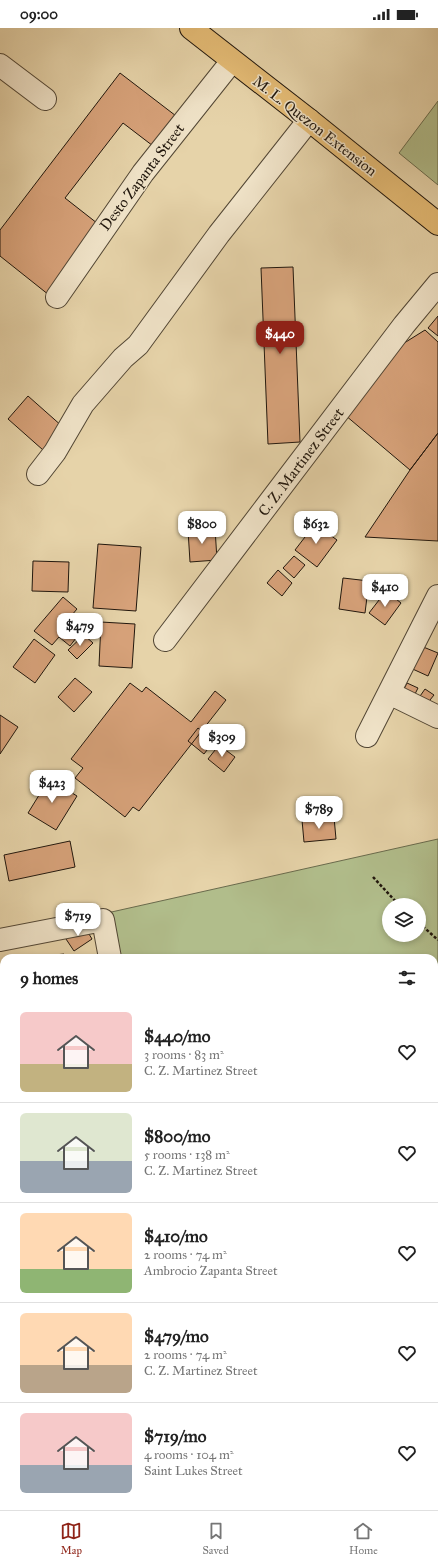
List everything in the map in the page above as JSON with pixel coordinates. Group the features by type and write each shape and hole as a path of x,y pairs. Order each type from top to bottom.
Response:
{"main road":[{"name":"M. L. Quezon Extension","path":"190,28 309,120 438,224"}],"street":[{"name":"Desto Zapanta Street","path":"57,297 143,172 232,61"},
{"path":"0,65 45,99"},
{"path":"38,474 55,452 83,404 123,358 138,345 219,234 309,120"},
{"name":"C. Z. Martinez Street","path":"165,640 404,325 438,284"},
{"path":"368,736 438,596"},
{"path":"389,693 438,717"},
{"path":"0,940 103,920 109,954"}],"path":[{"path":"373,877 393,898"},
{"path":"426,929 438,940"}],"green space":[{"path":"438,101 438,185 399,153"},
{"path":"438,839 438,954 116,954 107,913"}],"building":[{"path":"120,73 180,119 157,149 123,123 65,198 102,227 49,295 0,256 0,230"},
{"path":"293,267 300,442 268,444 261,268"},
{"path":"438,316 438,336 428,328"},
{"path":"425,330 438,342 438,433 410,470 345,415 401,345"},
{"path":"28,396 63,427 43,450 8,419"},
{"path":"438,433 438,541 365,537 410,470"},
{"path":"315,524 337,540 317,567 295,550"},
{"path":"215,528 217,560 190,562 188,530"},
{"path":"98,544 141,547 136,611 93,608"},
{"path":"294,556 305,565 294,578 283,568"},
{"path":"33,561 69,562 68,592 32,591"},
{"path":"278,570 292,583 282,596 267,583"},
{"path":"343,578 369,581 365,613 339,609"},
{"path":"386,591 401,603 385,625 369,613"},
{"path":"63,597 77,609 66,622 79,634 70,646 59,637 52,645 34,631"},
{"path":"101,622 135,624 132,668 99,666"},
{"path":"84,635 93,643 77,659 68,650"},
{"path":"34,639 55,655 35,683 13,667"},
{"path":"416,644 438,653 428,676 406,666"},
{"path":"75,678 92,692 74,712 58,697"},
{"path":"130,683 142,692 146,687 191,722 215,691 226,700 139,811 133,807 125,817 75,778 83,768 71,759"},
{"path":"407,683 418,688 413,698 402,693"},
{"path":"425,689 434,695 426,705 418,699"},
{"path":"0,715 18,727 0,754"},
{"path":"198,728 214,741 204,754 188,741"},
{"path":"219,745 235,757 224,772 208,759"},
{"path":"49,779 77,796 56,830 28,813"},
{"path":"334,817 336,839 304,842 302,820"},
{"path":"70,841 75,867 9,881 4,855"},
{"path":"83,924 92,939 74,951 64,936"}]}
